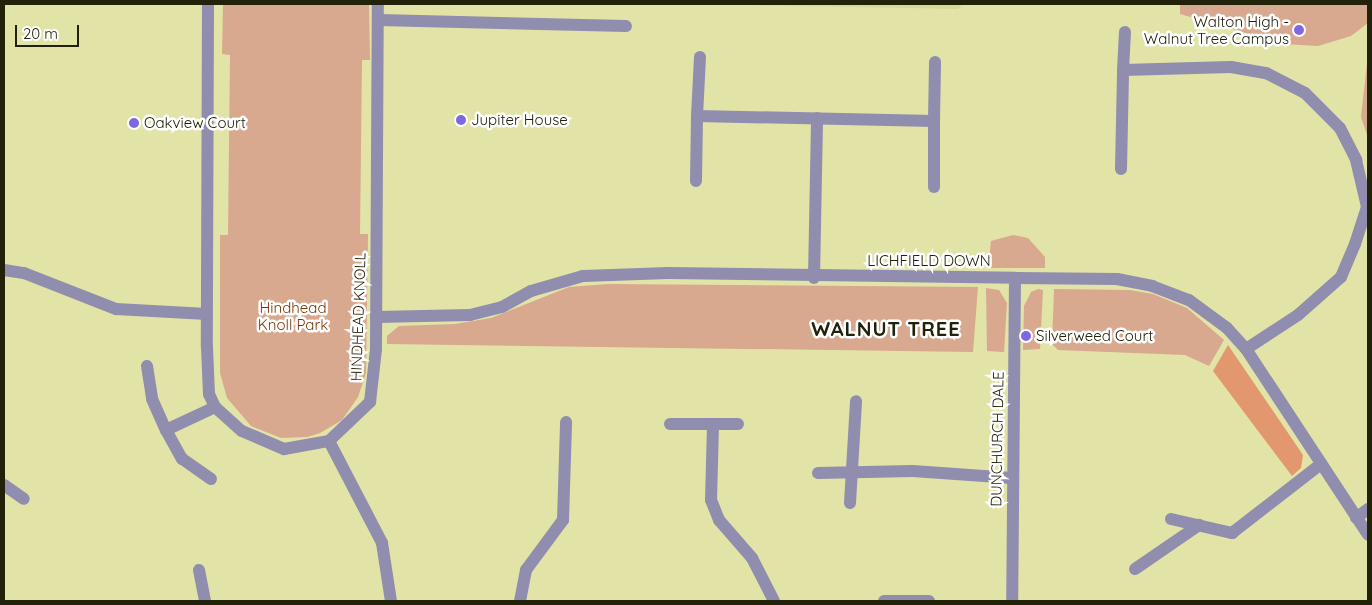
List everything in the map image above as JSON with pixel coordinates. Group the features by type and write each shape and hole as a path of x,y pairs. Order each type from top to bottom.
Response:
{"street":[{"path":"208,4 207,314 209,394 215,407 242,431 284,450 329,441 382,543 391,601"},
{"name":"HINDHEAD KNOLL","path":"329,441 370,402 376,318 378,4"},
{"path":"379,20 626,26"},
{"path":"1121,169 1125,32"},
{"path":"696,181 700,57"},
{"path":"934,187 935,62"},
{"path":"1123,70 1231,68 1266,73 1305,93 1340,128 1356,160 1368,208 1341,277 1298,315 1246,349"},
{"path":"697,116 934,121"},
{"path":"814,278 817,118"},
{"path":"4,270 24,273 116,310 207,314"},
{"name":"LICHFIELD DOWN","path":"376,318 470,315 502,307 530,291 583,276 668,274 814,278 1117,279 1152,286 1189,300 1227,328 1246,349 1368,535"},
{"name":"DUNCHURCH DALE","path":"1012,601 1015,278"},
{"path":"147,366 152,400 182,459 211,479"},
{"path":"850,503 856,402"},
{"path":"166,430 215,407"},
{"path":"520,601 526,570 563,520 566,422"},
{"path":"670,424 738,424"},
{"path":"713,425 711,500 719,520 752,558 774,601"},
{"path":"1171,519 1232,533 1320,464"},
{"path":"818,473 853,470 1012,478"},
{"path":"4,485 24,499"},
{"path":"1356,518 1368,509"},
{"path":"1135,569 1199,525"},
{"path":"199,570 205,601"},
{"path":"884,601 929,601"}],"shaded area":[{"path":"700,4 963,4 958,9"},
{"path":"1228,345 1303,455 1301,468 1292,476 1213,371"}],"green space":[{"name":"Hindhead Knoll Park","path":"223,4 369,4 370,60 362,60 360,234 368,234 366,373 358,397 342,420 320,433 307,437 281,438 251,426 227,398 220,373 220,235 228,235 230,55 222,54"},
{"name":"Walton High - Walnut Tree Campus","path":"1180,4 1368,4 1368,23 1351,36 1318,46 1284,44 1180,14"},
{"path":"1368,54 1368,138 1361,117"},
{"path":"1013,235 1028,238 1045,257 1045,268 988,268 991,241"},
{"path":"608,284 978,287 973,352 387,344 387,336 399,326 455,324 491,318 569,287"},
{"path":"986,288 999,290 1007,303 1004,352 987,351"},
{"path":"1038,289 1043,290 1040,349 1023,350 1024,306 1031,292"},
{"path":"1054,289 1130,290 1153,294 1187,308 1224,340 1209,366 1185,355 1058,350 1052,344"}],"place":[{"name":"Walton High - Walnut Tree Campus","path":"1299,30"},
{"name":"Jupiter House","path":"461,120"},
{"name":"Oakview Court","path":"134,123"},
{"name":"Silverweed Court","path":"1026,336"}],"district":[{"name":"WALNUT TREE","path":"886,328"}]}
